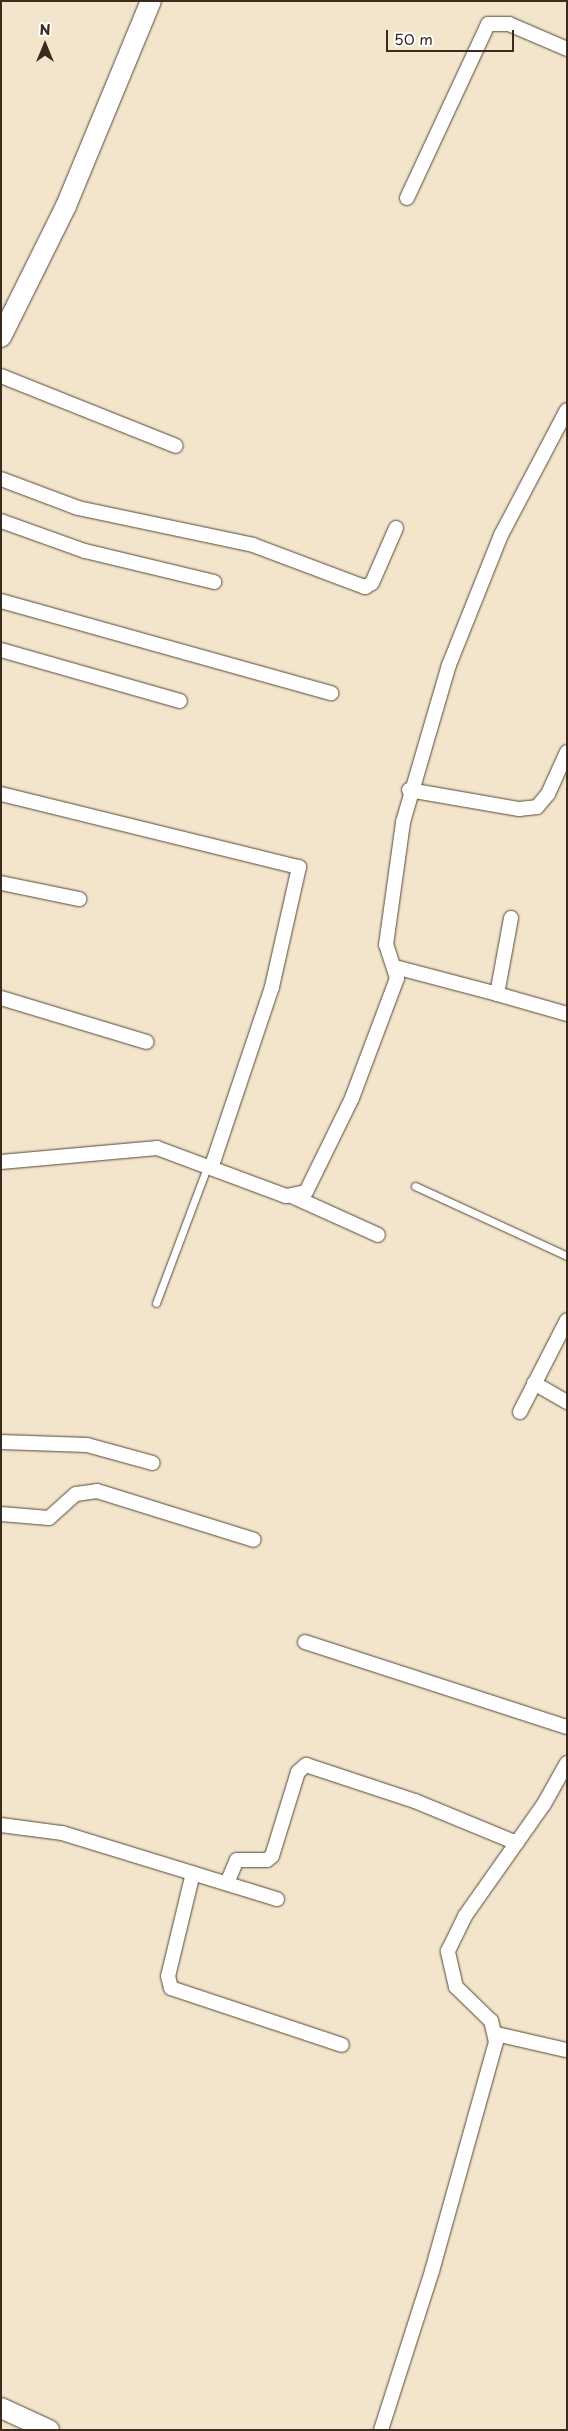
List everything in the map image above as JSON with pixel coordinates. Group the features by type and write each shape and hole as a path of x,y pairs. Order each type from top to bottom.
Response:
{"street":[{"path":"2,331 66,206 151,1"},
{"path":"407,198 488,24 509,24 567,48"},
{"path":"1,376 176,446"},
{"path":"294,1197 306,1192 352,1098 396,983 395,967 387,940 409,790 482,577 567,410"},
{"path":"1,479 78,508 253,545 365,587 372,583 396,528"},
{"path":"1,522 85,550 214,582"},
{"path":"1,601 331,692"},
{"path":"1,650 180,701"},
{"path":"409,790 519,808 537,807 548,794 567,752"},
{"path":"1,794 299,867 272,987 209,1167"},
{"path":"1,883 80,899"},
{"path":"497,994 511,918"},
{"path":"395,967 567,1014"},
{"path":"1,998 147,1042"},
{"path":"1,1162 150,1148 294,1197 378,1235"},
{"path":"520,1412 567,1320"},
{"path":"534,1383 567,1402"},
{"path":"1,1442 87,1445 153,1463"},
{"path":"1,1514 48,1518 76,1494 98,1491 254,1540"},
{"path":"306,1642 567,1727"},
{"path":"381,2430 432,2271 494,2054 496,2034 491,2021 456,1987 448,1951 466,1916 517,1843 567,1764"},
{"path":"227,1883 238,1860 267,1860 272,1856 298,1772 306,1765 424,1805 517,1843"},
{"path":"1,1825 62,1832 277,1899"},
{"path":"193,1873 168,1976 170,1988 342,2045"},
{"path":"496,2034 566,2050"},
{"path":"1,2408 49,2430"}],"lane":[{"path":"156,1303 209,1167"},
{"path":"415,1186 567,1256"}]}
